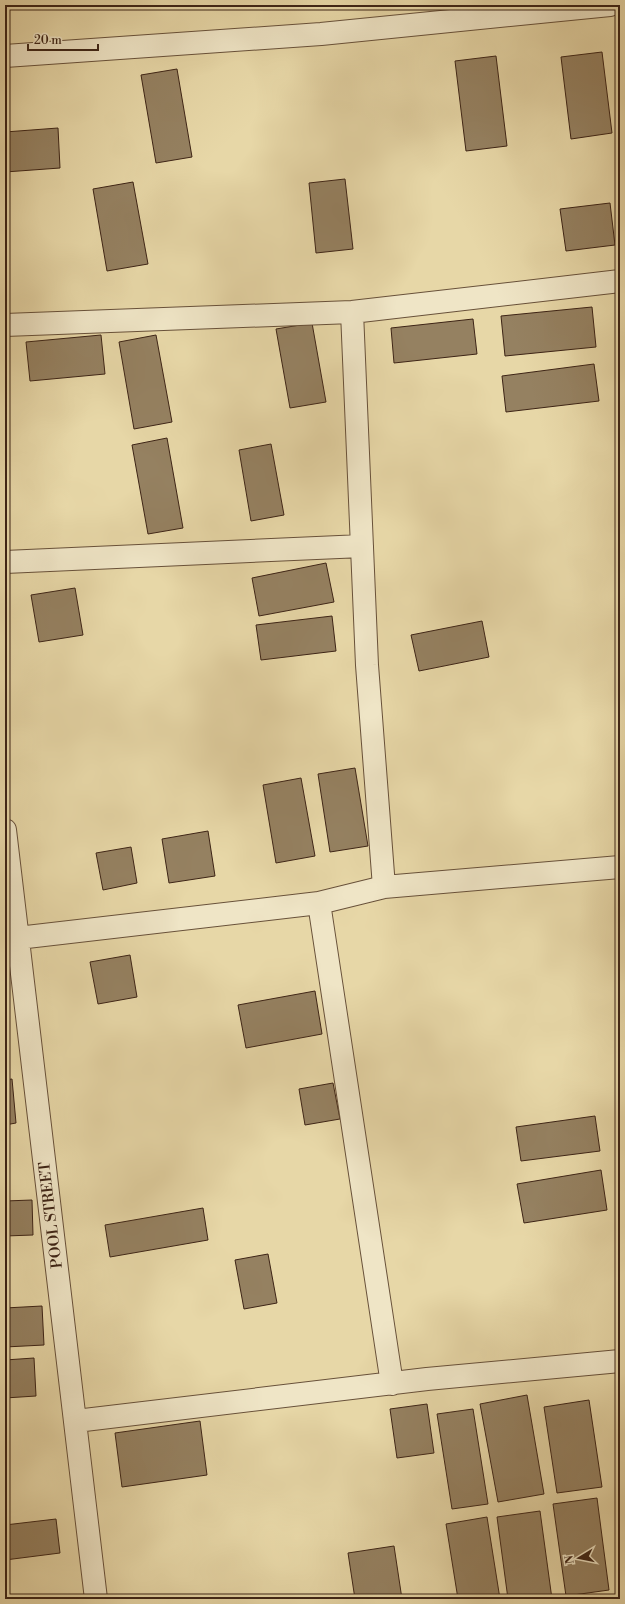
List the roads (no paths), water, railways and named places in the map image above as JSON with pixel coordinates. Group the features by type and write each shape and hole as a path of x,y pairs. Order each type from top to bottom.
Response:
{"street":[{"path":"5,56 321,34 610,5"},
{"path":"5,325 352,312 620,281"},
{"path":"352,312 367,665 384,887"},
{"path":"5,562 362,546"},
{"name":"POOL STREET","path":"5,830 96,1599"},
{"path":"18,938 319,904 384,887 620,867"},
{"path":"319,904 392,1384"},
{"path":"76,1421 427,1379 620,1361"}]}
